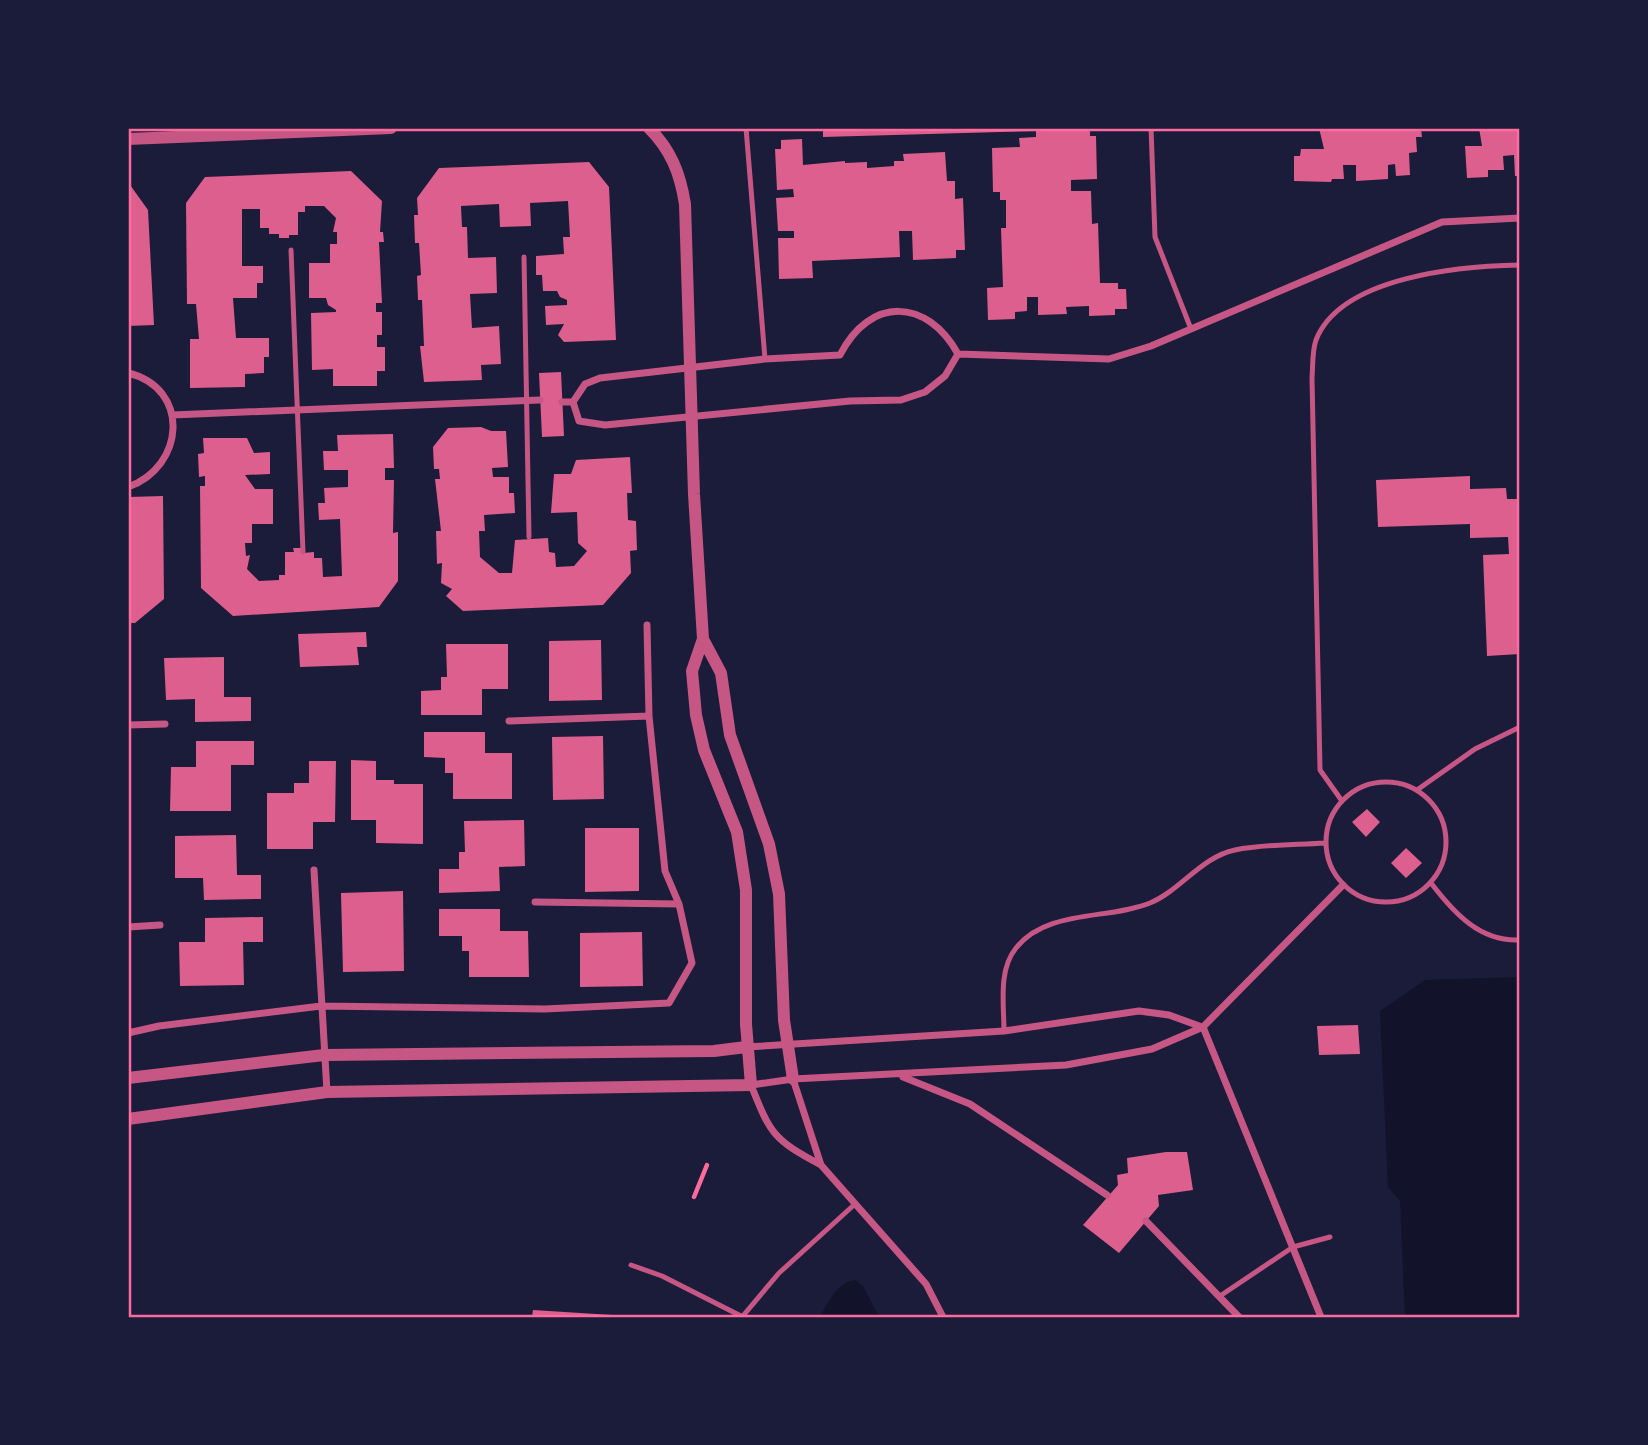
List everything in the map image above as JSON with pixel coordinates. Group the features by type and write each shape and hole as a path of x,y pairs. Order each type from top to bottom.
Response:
{"street":[{"path":"128,139 391,128"},
{"path":"649,128 661,140 674,162 685,204 691,417 703,639 692,671 696,715 704,750 737,832 746,890 746,1047 751,1085 766,1123 783,1144 821,1165 926,1284 943,1317"},
{"path":"958,354 1109,359 1191,329 1442,222 1520,218"},
{"path":"573,402 585,384 600,379 765,359 840,355 850,335 866,320 887,312 909,312 930,319 947,334 958,354"},
{"path":"573,402 579,421 591,425 850,401 901,400 925,392 945,376 958,354"},
{"path":"128,373 152,384 164,398 172,415 174,430 165,460 142,481 128,487"},
{"path":"172,415 540,400"},
{"path":"562,402 573,402"},
{"path":"128,1033 159,1026 321,1006 545,1009 669,1003 692,963 679,904 665,871 649,716 647,625"},
{"path":"703,639 721,673 730,735 769,844 779,894 787,1046 793,1079 821,1165"},
{"path":"509,721 649,716"},
{"path":"128,725 165,724"},
{"path":"314,870 327,1091"},
{"path":"128,1119 327,1091 751,1085 793,1079 900,1076 1066,1065 1117,1057 1152,1049 1203,1027 1343,885"},
{"path":"535,902 679,904"},
{"path":"128,927 160,925"},
{"path":"128,1079 324,1055 714,1051 1004,1031 1139,1011 1169,1015 1203,1027 1321,1317"},
{"path":"900,1076 970,1104 1107,1195"},
{"path":"1146,1221 1239,1317"}],"lane":[{"path":"746,128 765,359"},
{"path":"1151,128 1154,237 1191,329"},
{"path":"291,250 303,552"},
{"path":"524,257 529,537"},
{"path":"1342,800 1320,770 1312,377 1315,342 1325,323 1347,304 1372,291 1406,279 1450,270 1520,265"},
{"path":"1417,790 1475,749 1520,727"},
{"path":"1390,781 1417,790 1427,796 1439,811 1446,829 1447,848 1442,867 1431,883 1416,895 1398,901 1378,902 1359,896 1343,885 1331,868 1325,843 1327,827 1342,800 1350,792 1369,783 1390,781"},
{"path":"1004,1031 1006,967 1015,950 1029,935 1080,917 1148,904 1168,893 1215,856 1234,850 1325,843"},
{"path":"1431,883 1447,904 1473,928 1503,941 1520,940"},
{"path":"631,1265 662,1276 742,1317 779,1273 855,1203"},
{"path":"1220,1296 1293,1247 1330,1237"}],"path":[{"path":"694,1197 707,1165"}],"shaded area":[{"path":"1520,977 1520,1317 1405,1317 1400,1201 1388,1187 1380,1011 1425,980"},
{"path":"855,1280 863,1286 879,1317 820,1317 838,1289"}],"building":[{"path":"823,128 1090,128 1090,136 1096,136 1097,179 1071,180 1071,191 1091,191 1092,224 1098,223 1100,283 1118,283 1118,289 1126,289 1127,309 1115,309 1115,315 1089,316 1089,306 1066,307 1067,314 1038,315 1038,297 1027,297 1027,311 1015,312 1015,319 988,320 987,288 1003,287 1001,228 1006,228 1006,200 1000,200 1000,192 993,192 992,148 1020,147 1019,138 1036,137 1036,131 823,137"},
{"path":"1319,128 1421,128 1422,137 1416,137 1417,152 1409,153 1410,175 1396,176 1395,164 1388,165 1388,179 1356,181 1356,165 1343,165 1344,179 1332,179 1331,182 1294,181 1294,156 1300,156 1301,149 1324,149"},
{"path":"1479,128 1520,128 1520,176 1515,176 1514,155 1503,156 1504,170 1488,170 1488,177 1467,178 1465,146 1482,146"},
{"path":"802,139 803,165 845,161 867,162 867,168 894,166 894,161 904,161 903,154 945,152 947,181 955,181 955,199 963,198 965,250 956,250 956,258 913,260 912,231 899,231 900,257 812,261 813,278 779,279 778,238 794,238 794,231 778,231 776,198 794,197 793,189 777,190 775,149 781,149 781,140"},
{"path":"589,162 609,187 616,340 564,342 558,335 564,324 546,325 545,306 567,305 567,300 560,297 557,291 543,291 542,275 536,275 536,256 564,254 563,237 570,237 568,201 530,203 531,226 500,227 499,204 461,206 462,227 467,227 468,258 496,257 497,293 470,294 472,328 499,326 501,364 481,365 482,380 424,382 420,346 424,346 422,300 418,300 417,276 421,275 419,243 415,243 414,215 418,215 417,198 439,168"},
{"path":"351,171 382,201 380,232 383,232 384,242 379,242 382,303 376,303 376,312 382,312 382,335 377,335 377,347 385,347 385,371 377,371 377,386 333,386 333,369 312,370 311,313 336,310 328,305 326,298 309,298 309,263 330,263 330,244 337,244 337,232 333,232 336,218 324,206 305,206 305,212 298,212 298,235 289,235 289,238 279,238 279,234 269,234 269,228 260,228 260,209 242,209 242,266 263,266 263,283 257,283 257,298 233,298 236,338 269,338 269,357 264,357 264,373 245,374 245,387 190,388 190,339 199,339 196,304 187,304 186,203 205,177"},
{"path":"128,182 148,210 154,325 128,326"},
{"path":"561,372 564,436 542,437 539,373"},
{"path":"481,427 491,431 506,431 508,467 492,468 493,477 509,477 509,493 514,493 515,513 484,515 485,531 479,531 480,557 499,573 512,573 515,540 548,538 549,552 555,553 556,567 574,566 587,551 578,543 577,512 551,513 554,474 571,474 576,460 630,457 632,493 627,493 628,520 636,521 637,550 630,551 631,573 603,605 463,611 446,596 452,589 441,583 442,563 437,564 436,531 441,531 435,479 440,479 439,469 434,469 433,447 448,428"},
{"path":"393,434 394,468 385,468 385,480 394,480 393,533 398,532 398,581 379,607 233,616 201,588 200,486 205,486 205,476 199,477 198,454 204,453 203,438 247,438 254,453 270,452 270,474 245,475 255,489 273,489 273,524 252,524 252,543 245,543 246,556 250,555 247,569 259,581 279,580 279,575 285,575 285,552 294,552 293,548 303,548 303,553 314,552 314,558 322,558 323,577 342,576 340,519 319,520 318,503 325,503 324,488 348,487 348,470 324,470 323,451 338,451 337,435"},
{"path":"1470,476 1470,489 1506,488 1507,499 1520,499 1520,654 1487,656 1483,555 1509,554 1508,537 1470,538 1470,524 1378,527 1376,480"},
{"path":"163,496 164,599 135,623 128,623 128,497"},
{"path":"366,632 367,647 357,647 359,665 300,667 298,634"},
{"path":"601,640 602,700 549,701 549,641"},
{"path":"446,644 508,644 508,689 482,689 482,715 421,715 421,691 441,690 441,677 447,677"},
{"path":"224,657 224,697 251,697 251,721 195,722 195,699 166,700 164,658"},
{"path":"424,732 485,732 485,753 512,753 512,799 453,799 453,773 445,773 445,758 424,757"},
{"path":"603,736 604,799 553,800 552,737"},
{"path":"196,741 254,741 254,765 231,765 231,811 170,811 171,767 196,767"},
{"path":"351,760 376,761 376,780 394,780 394,784 423,784 423,844 376,843 376,820 351,820"},
{"path":"309,761 336,761 335,822 313,822 313,849 267,849 267,793 294,793 294,783 309,783"},
{"path":"1367,809 1380,822 1366,837 1352,822"},
{"path":"524,820 525,866 499,867 500,891 439,893 439,869 459,869 459,852 465,852 464,821"},
{"path":"585,828 639,828 639,891 585,892"},
{"path":"236,835 237,875 261,875 261,899 204,900 203,878 175,878 175,836"},
{"path":"1406,848 1422,863 1406,878 1391,863"},
{"path":"403,891 404,971 343,972 341,893"},
{"path":"439,909 500,909 500,931 528,931 529,977 469,977 469,951 462,951 462,936 439,936"},
{"path":"263,917 263,942 243,942 244,985 180,986 179,942 205,942 205,918"},
{"path":"642,932 643,986 580,987 580,933"},
{"path":"1358,1025 1360,1054 1319,1055 1317,1026"},
{"path":"1187,1152 1193,1190 1158,1195 1159,1206 1119,1253 1083,1225 1118,1185 1117,1175 1128,1173 1127,1158"},
{"path":"533,1310 612,1315 612,1317 532,1317"}]}
